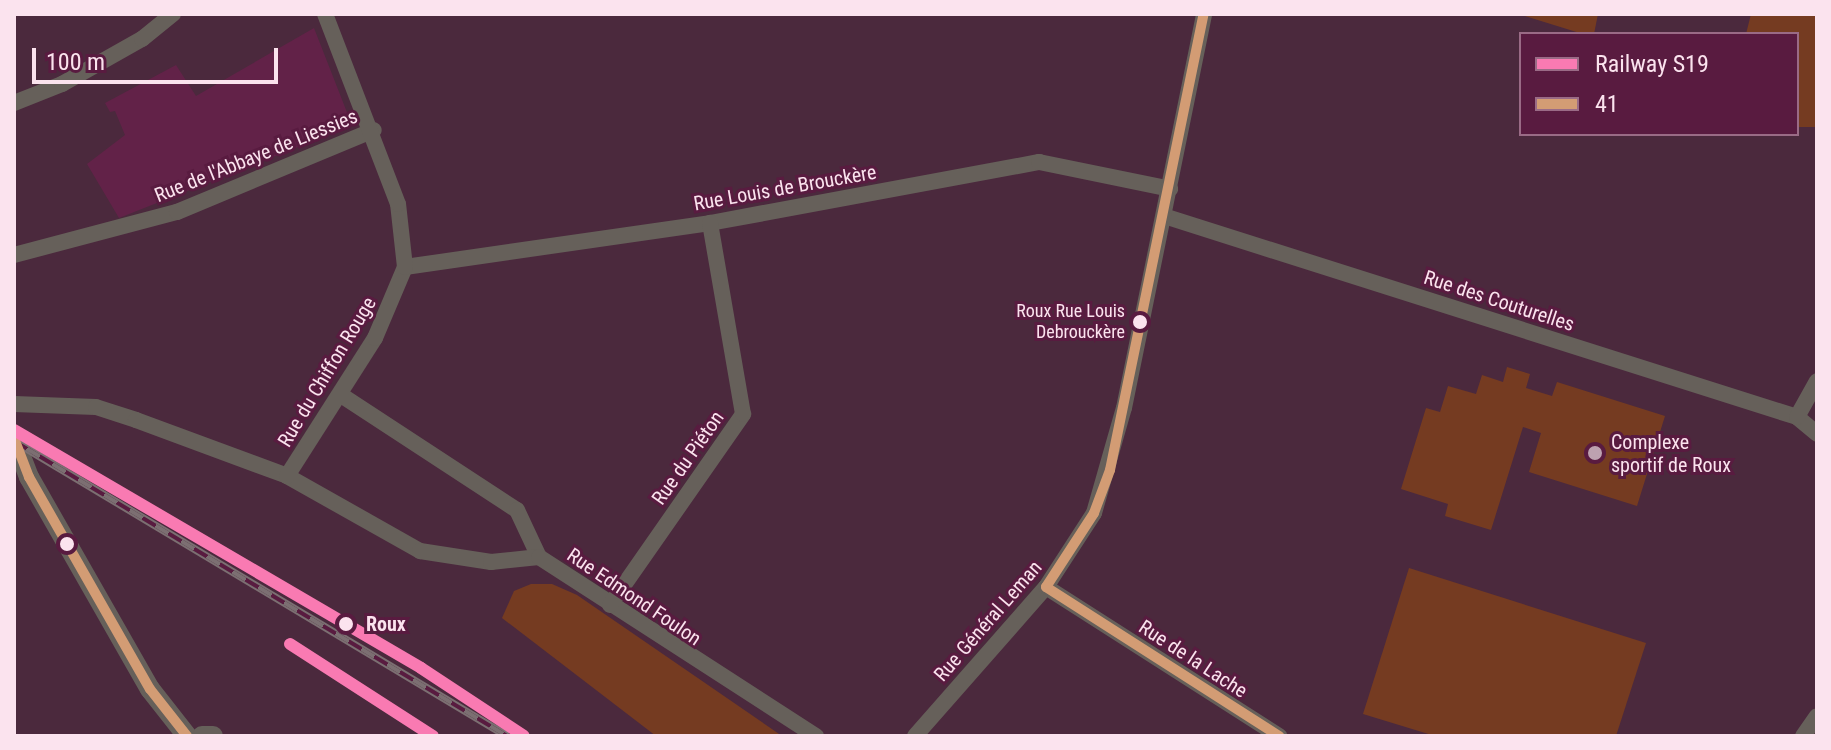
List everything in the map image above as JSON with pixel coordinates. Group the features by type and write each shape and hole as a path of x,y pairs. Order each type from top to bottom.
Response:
{"street":[{"path":"14,103 62,84 142,39 173,14"},
{"name":"Rue du Chiffon Rouge","path":"287,476 375,338 405,267 398,204 374,130 325,14"},
{"name":"Rue Général Leman","path":"915,736 1046,587 1094,513 1110,470 1204,14"},
{"name":"Rue de l'Abbaye de Liessies","path":"14,255 177,212 374,130"},
{"name":"Rue Louis de Brouckère","path":"405,267 710,223 1039,162 1170,189"},
{"name":"Rue des Couturelles","path":"1164,216 1797,417 1817,434"},
{"name":"Rue du Piéton","path":"610,605 743,414 710,223"},
{"path":"1797,417 1817,381"},
{"path":"341,395 517,510 539,557"},
{"name":"Rue Edmond Foulon","path":"14,404 96,407 287,476 420,551 491,562 539,557 816,736"},
{"path":"14,438 21,478 150,689 187,736"},
{"name":"Rue de la Lache","path":"1046,587 1279,736"},
{"path":"1803,736 1817,716"},
{"path":"202,736 213,736"}],"shaded area":[{"path":"1518,14 1598,14 1594,32 1576,32"},
{"path":"1751,14 1817,14 1817,127 1799,127 1799,32 1746,32"},
{"path":"314,28 350,120 346,128 119,218 87,164 125,135 115,111 110,112 105,103 176,65 196,96"},
{"name":"Complexe sportif de Roux","path":"1507,367 1530,374 1526,388 1552,396 1557,382 1665,416 1637,506 1529,472 1541,433 1523,427 1491,530 1445,516 1448,504 1401,489 1426,408 1440,412 1448,386 1476,394 1482,375 1503,382"},
{"path":"1409,568 1646,643 1616,736 1435,736 1363,714"},
{"path":"531,584 552,584 577,595 782,736 656,736 502,618 514,591"}],"railway":[{"path":"14,441 507,736"}],"rail line":[{"name":"S19","path":"14,430 421,668 524,736"},
{"name":"S19","path":"290,644 433,736"}],"transit line":[{"name":"41","path":"1046,587 1094,513 1110,470 1204,14"},
{"name":"41","path":"14,438 29,477 150,689 187,736"},
{"name":"41","path":"1046,587 1279,736"}],"place":[{"name":"Roux Rue Louis Debrouckère","path":"1140,322"},
{"name":"Complexe sportif de Roux","path":"1595,453"},
{"name":"Roux","path":"346,624"}]}
